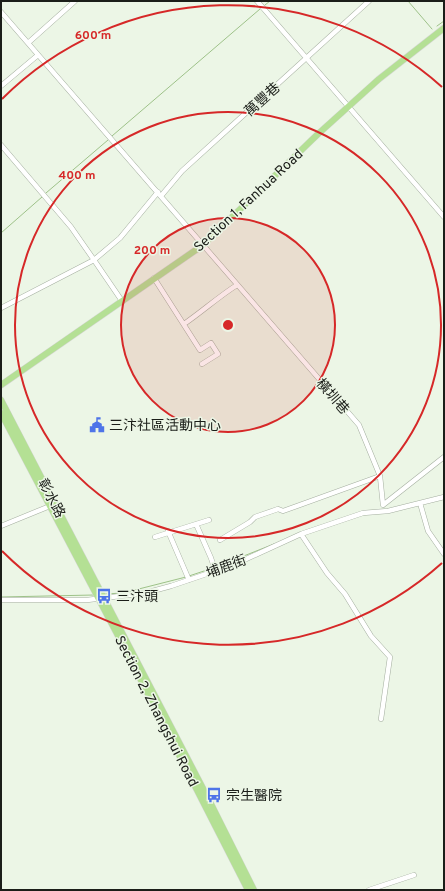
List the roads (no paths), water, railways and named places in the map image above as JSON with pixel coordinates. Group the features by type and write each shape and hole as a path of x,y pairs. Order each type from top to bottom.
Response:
{"main road":[{"name":"Section 1, Fanhua Road","path":"1,385 203,245 348,106 379,79 444,28"},
{"name":"彰水路","path":"1,400 101,597"},
{"name":"彰水路","path":"1,413 50,506 101,597"},
{"name":"Section 2, Zhangshui Road","path":"101,597 254,890"},
{"name":"Section 2, Zhangshui Road","path":"208,803 248,890"}],"street":[{"path":"28,43 75,1"},
{"path":"257,1 444,217"},
{"name":"萬豐巷","path":"1,308 94,260 120,238 159,194 182,171 369,1"},
{"path":"1,12 159,194"},
{"path":"1,86 38,55"},
{"path":"1,145 71,227 122,301"},
{"name":"橫圳巷","path":"159,194 359,425 380,476 383,505 444,457"},
{"path":"154,278 200,350 211,343 218,354 202,364"},
{"path":"184,324 237,285"},
{"path":"220,540 250,522 255,516 278,509 283,511 305,504 380,476"},
{"name":"埔鹿街","path":"1,600 87,600 101,597 122,597 144,593 189,580 257,555 301,534 363,513 388,511 444,497"},
{"path":"420,503 428,531 444,554"},
{"path":"1,526 50,506"},
{"path":"156,537 209,520"},
{"path":"196,524 212,558 215,570"},
{"path":"168,532 189,580"},
{"path":"301,534 327,573 344,594 370,636 390,658 381,719"},
{"path":"369,890 414,875"}],"waterway":[{"path":"265,5 270,1"},
{"path":"408,1 432,29"},
{"path":"112,136 260,9"},
{"path":"437,26 444,21"},
{"path":"46,193 108,140"},
{"path":"1,233 42,197"},
{"path":"216,567 274,544"},
{"path":"189,576 213,568"},
{"path":"105,594 123,593 186,577"},
{"path":"1,597 94,595"}],"place":[{"name":"三汴社區活動中心","path":"97,425"},
{"name":"三汴頭","path":"104,596"},
{"name":"宗生醫院","path":"214,795"}]}
